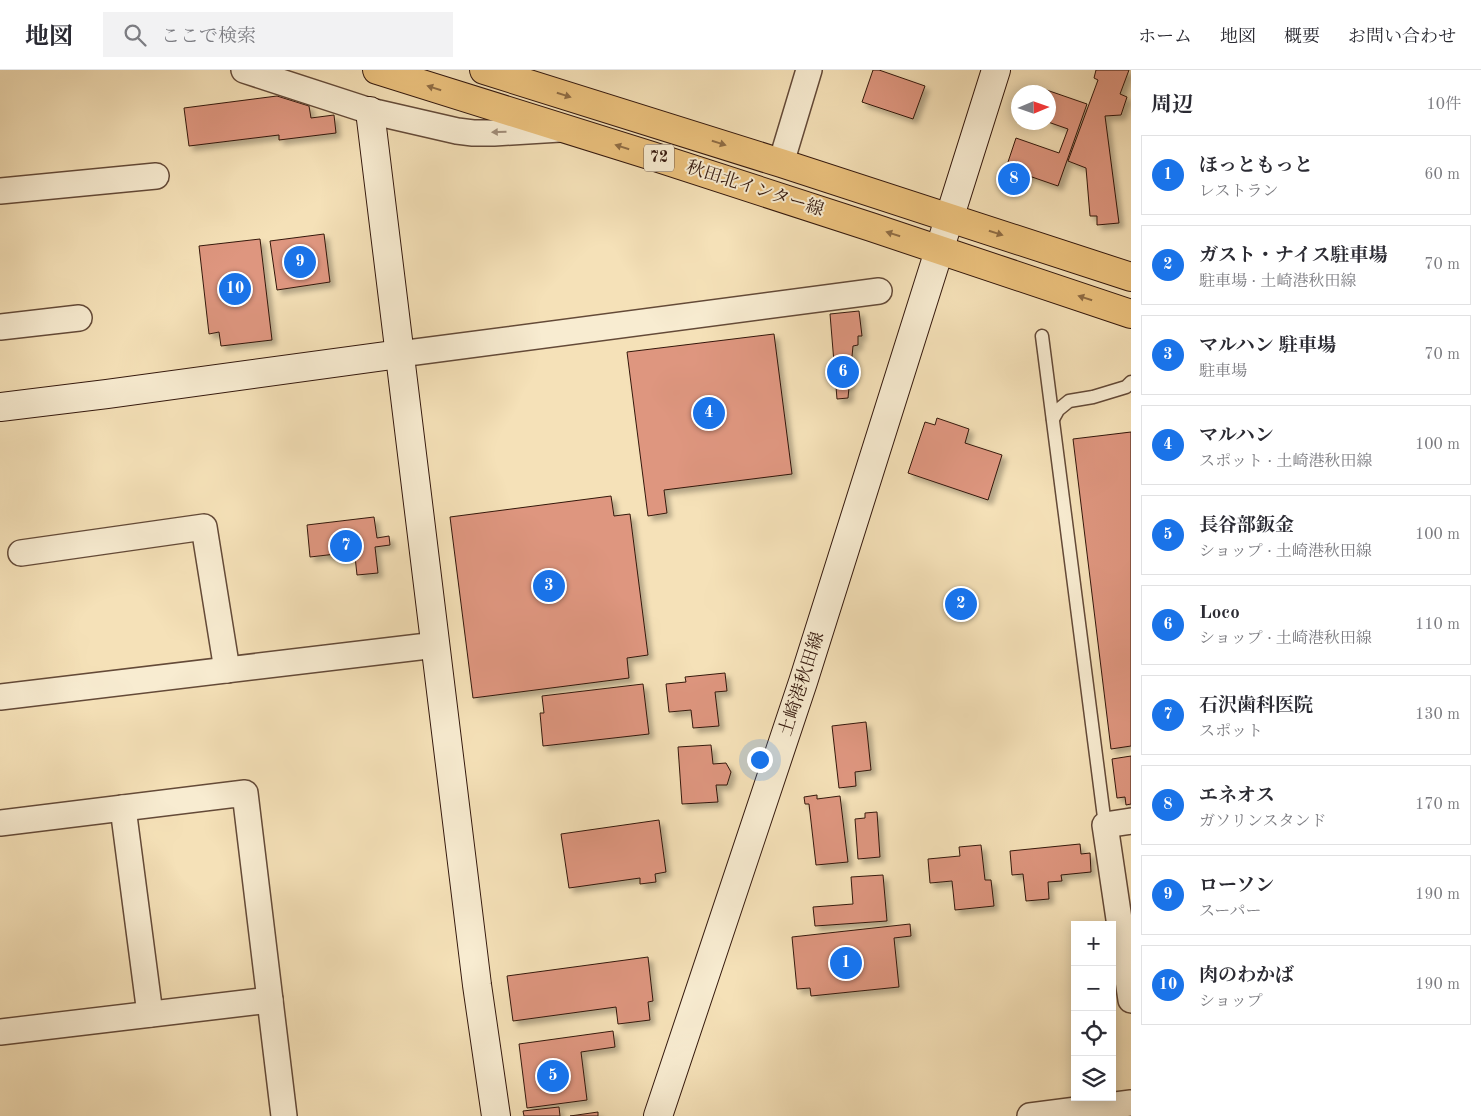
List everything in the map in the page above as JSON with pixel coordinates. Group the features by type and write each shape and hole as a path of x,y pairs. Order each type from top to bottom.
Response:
{"main road":[{"name":"秋田北インター線","path":"377,70 940,250 1131,314"},
{"name":"秋田北インター線","path":"484,70 519,76 1131,277"}],"street":[{"path":"244,70 370,111 457,131 480,133 565,129"},
{"path":"781,162 809,70"},
{"name":"土崎港秋田線","path":"658,1116 803,682 996,70"},
{"path":"457,131 462,125 472,100"},
{"path":"370,111 477,985 496,1116"},
{"path":"0,191 156,176"},
{"path":"0,406 107,394 879,291"},
{"path":"0,327 79,318"},
{"path":"21,553 204,527 227,670"},
{"path":"0,697 436,645"},
{"path":"0,823 245,793 284,1116"},
{"path":"123,808 150,1014"},
{"path":"1131,821 1105,825 1131,1000"},
{"path":"0,1032 270,1000"},
{"path":"1030,1116 1131,1102"}],"lane":[{"path":"1042,336 1105,825"},
{"path":"1053,419 1058,410 1069,401 1093,397 1126,387 1131,382"}],"building":[{"path":"873,70 879,70 925,86 913,119 862,102"},
{"path":"1096,70 1129,70 1120,94 1127,97 1121,115 1105,116 1119,223 1097,225 1097,216 1090,216 1086,168 1068,161 1098,80 1094,78"},
{"path":"1056,93 1087,104 1058,186 1006,168 1016,138 1059,153 1068,129 1056,125"},
{"path":"277,96 309,106 311,118 334,115 336,133 279,140 279,135 189,146 184,108"},
{"path":"324,234 330,282 277,290 270,241"},
{"path":"260,239 272,340 221,346 219,332 209,334 199,246"},
{"path":"859,311 862,336 858,336 858,345 853,346 848,398 837,399 830,314"},
{"path":"774,334 792,474 664,490 667,513 648,516 627,352"},
{"path":"937,418 969,429 965,443 1002,455 988,500 908,473 925,422 935,425"},
{"path":"1131,432 1131,746 1111,749 1073,439"},
{"path":"611,496 614,516 630,514 648,655 627,658 629,678 473,698 450,517"},
{"path":"374,517 377,538 389,536 390,545 375,547 378,573 357,575 354,547 336,549 336,554 310,557 307,525"},
{"path":"725,673 727,691 715,692 719,726 693,728 691,710 669,712 666,684 686,682 685,677"},
{"path":"643,684 649,734 543,746 540,713 544,713 542,696"},
{"path":"866,722 871,770 855,772 856,786 839,788 832,726"},
{"path":"711,745 713,764 726,763 731,772 727,785 716,785 718,802 682,804 678,747"},
{"path":"1131,756 1131,804 1126,805 1125,797 1117,798 1112,759"},
{"path":"817,795 817,799 840,796 848,862 816,865 809,804 805,804 804,797"},
{"path":"877,812 880,857 858,859 855,819 865,818 865,813"},
{"path":"659,820 666,872 655,874 656,882 640,884 640,878 569,888 561,834"},
{"path":"1080,844 1081,854 1090,853 1091,872 1061,875 1062,881 1048,882 1049,899 1026,901 1023,874 1012,875 1010,851"},
{"path":"981,845 985,880 991,880 994,906 955,910 952,881 930,883 928,859 960,856 959,847"},
{"path":"883,875 887,921 815,926 813,907 853,904 851,877"},
{"path":"910,924 911,936 894,938 899,987 811,996 810,988 797,989 792,937"},
{"path":"648,957 653,1001 648,1002 650,1020 618,1024 616,1007 513,1021 507,976"},
{"path":"613,1031 615,1047 581,1052 587,1100 527,1108 519,1044"},
{"path":"559,1107 560,1116 524,1116 523,1111"},
{"path":"598,1112 598,1116 570,1116"}],"place":[{"name":"エネオス","path":"1014,179"},
{"name":"ローソン","path":"300,262"},
{"name":"肉のわかば","path":"235,289"},
{"name":"Loco","path":"843,372"},
{"name":"マルハン","path":"709,413"},
{"name":"石沢歯科医院","path":"346,546"},
{"name":"マルハン 駐車場","path":"549,586"},
{"name":"ガスト・ナイス駐車場","path":"961,604"},
{"name":"ほっともっと","path":"846,963"},
{"name":"長谷部鈑金","path":"553,1076"}]}
